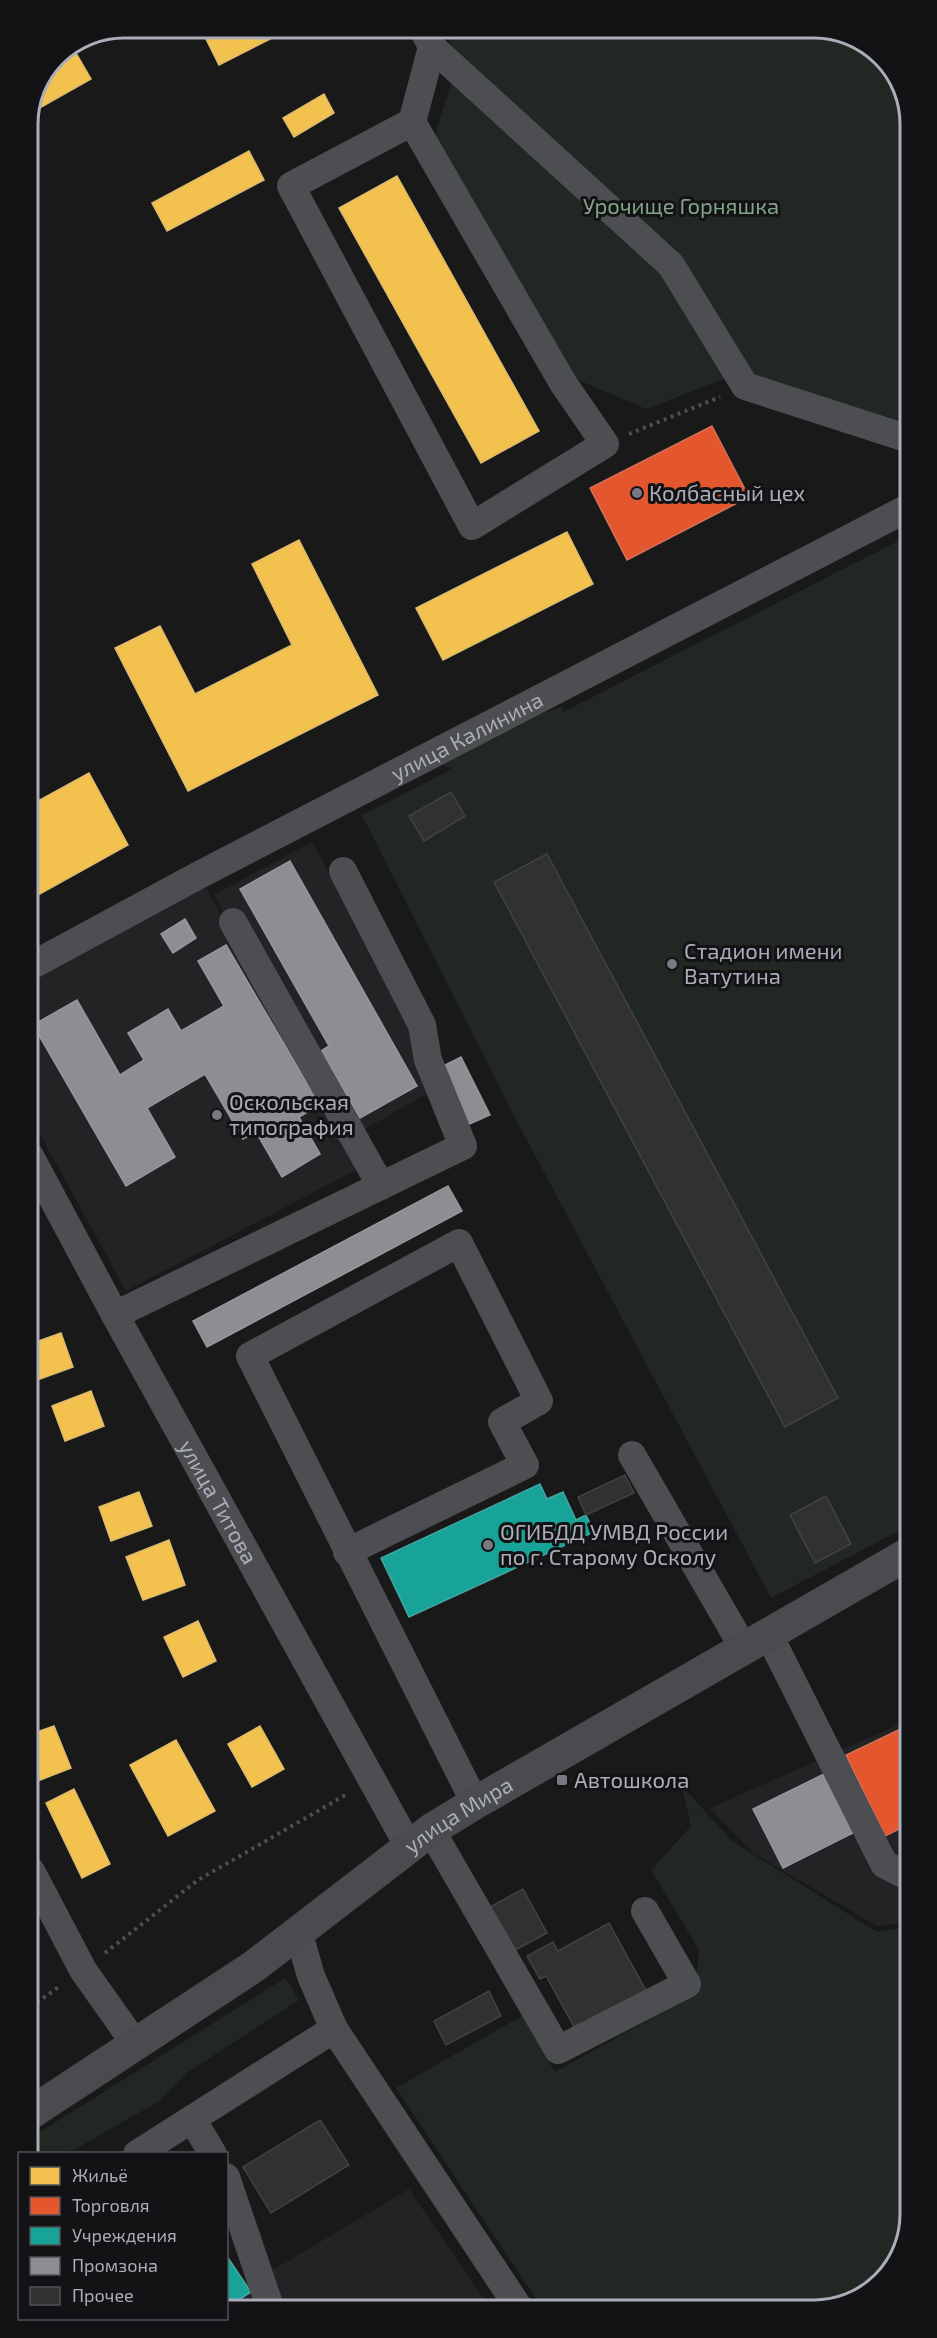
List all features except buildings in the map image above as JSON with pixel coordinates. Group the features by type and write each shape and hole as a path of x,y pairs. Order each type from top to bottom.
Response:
{"main road":[{"name":"улица Мира","path":"37,2109 253,1967 299,1934 420,1838 475,1803 900,1558"}],"street":[{"path":"412,122 291,186 472,525 605,444 563,384 412,122 427,38"},
{"path":"428,38 670,265 745,386 900,436"},
{"name":"улица Калинина","path":"38,962 199,875 900,512"},
{"path":"115,1315 463,1146 428,1060 422,1025 343,872"},
{"path":"233,922 381,1186"},
{"name":"улица Титова","path":"37,1170 371,1780 420,1838 558,2050 687,1984 645,1911"},
{"path":"347,1552 525,1465 502,1422 538,1401 459,1243 250,1356 347,1552 475,1803"},
{"path":"632,1455 755,1640 884,1864 900,1872"},
{"path":"37,1883 83,1970 136,2045"},
{"path":"299,1934 311,1976 334,2029 514,2300"},
{"path":"140,2152 334,2029"},
{"path":"192,2119 212,2152"},
{"path":"228,2183 269,2300"}],"path":[{"path":"605,444 745,386"},
{"path":"37,2003 198,1880 371,1780"}],"shaded area":[{"path":"312,842 423,1043 432,1091 349,1138 214,895"},
{"path":"199,875 358,1169 126,1291 38,1130 38,964"},
{"path":"900,1724 900,1923 877,1926 753,1853 710,1808"},
{"path":"409,2189 485,2300 228,2300 228,2297"}],"green space":[{"name":"Урочище Горняшка","path":"449,38 819,38 836,40 866,55 882,71 888,81 895,96 900,124 900,424 735,375 646,409 569,376 433,142 458,61"},
{"name":"Стадион имени Ватутина","path":"900,540 900,1530 771,1598 513,1114 362,815 452,769 441,764 493,729 562,707 563,712"},
{"path":"682,1786 732,1841 877,1932 900,1928 900,2214 895,2242 882,2267 870,2279 851,2292 830,2299 537,2300 396,2088 522,2016 555,2072 695,1994 699,1950 651,1870 691,1826"},
{"path":"285,1978 299,2000 188,2072 158,2102 70,2152 37,2152 37,2134"}],"place":[{"name":"Колбасный цех","path":"637,493"},
{"name":"Стадион имени Ватутина","path":"672,964"},
{"name":"Оскольская типография","path":"217,1115"},
{"name":"ОГИБДД УМВД России по г. Старому Осколу","path":"488,1545"},
{"name":"Автошкола","path":"562,1780"}]}
